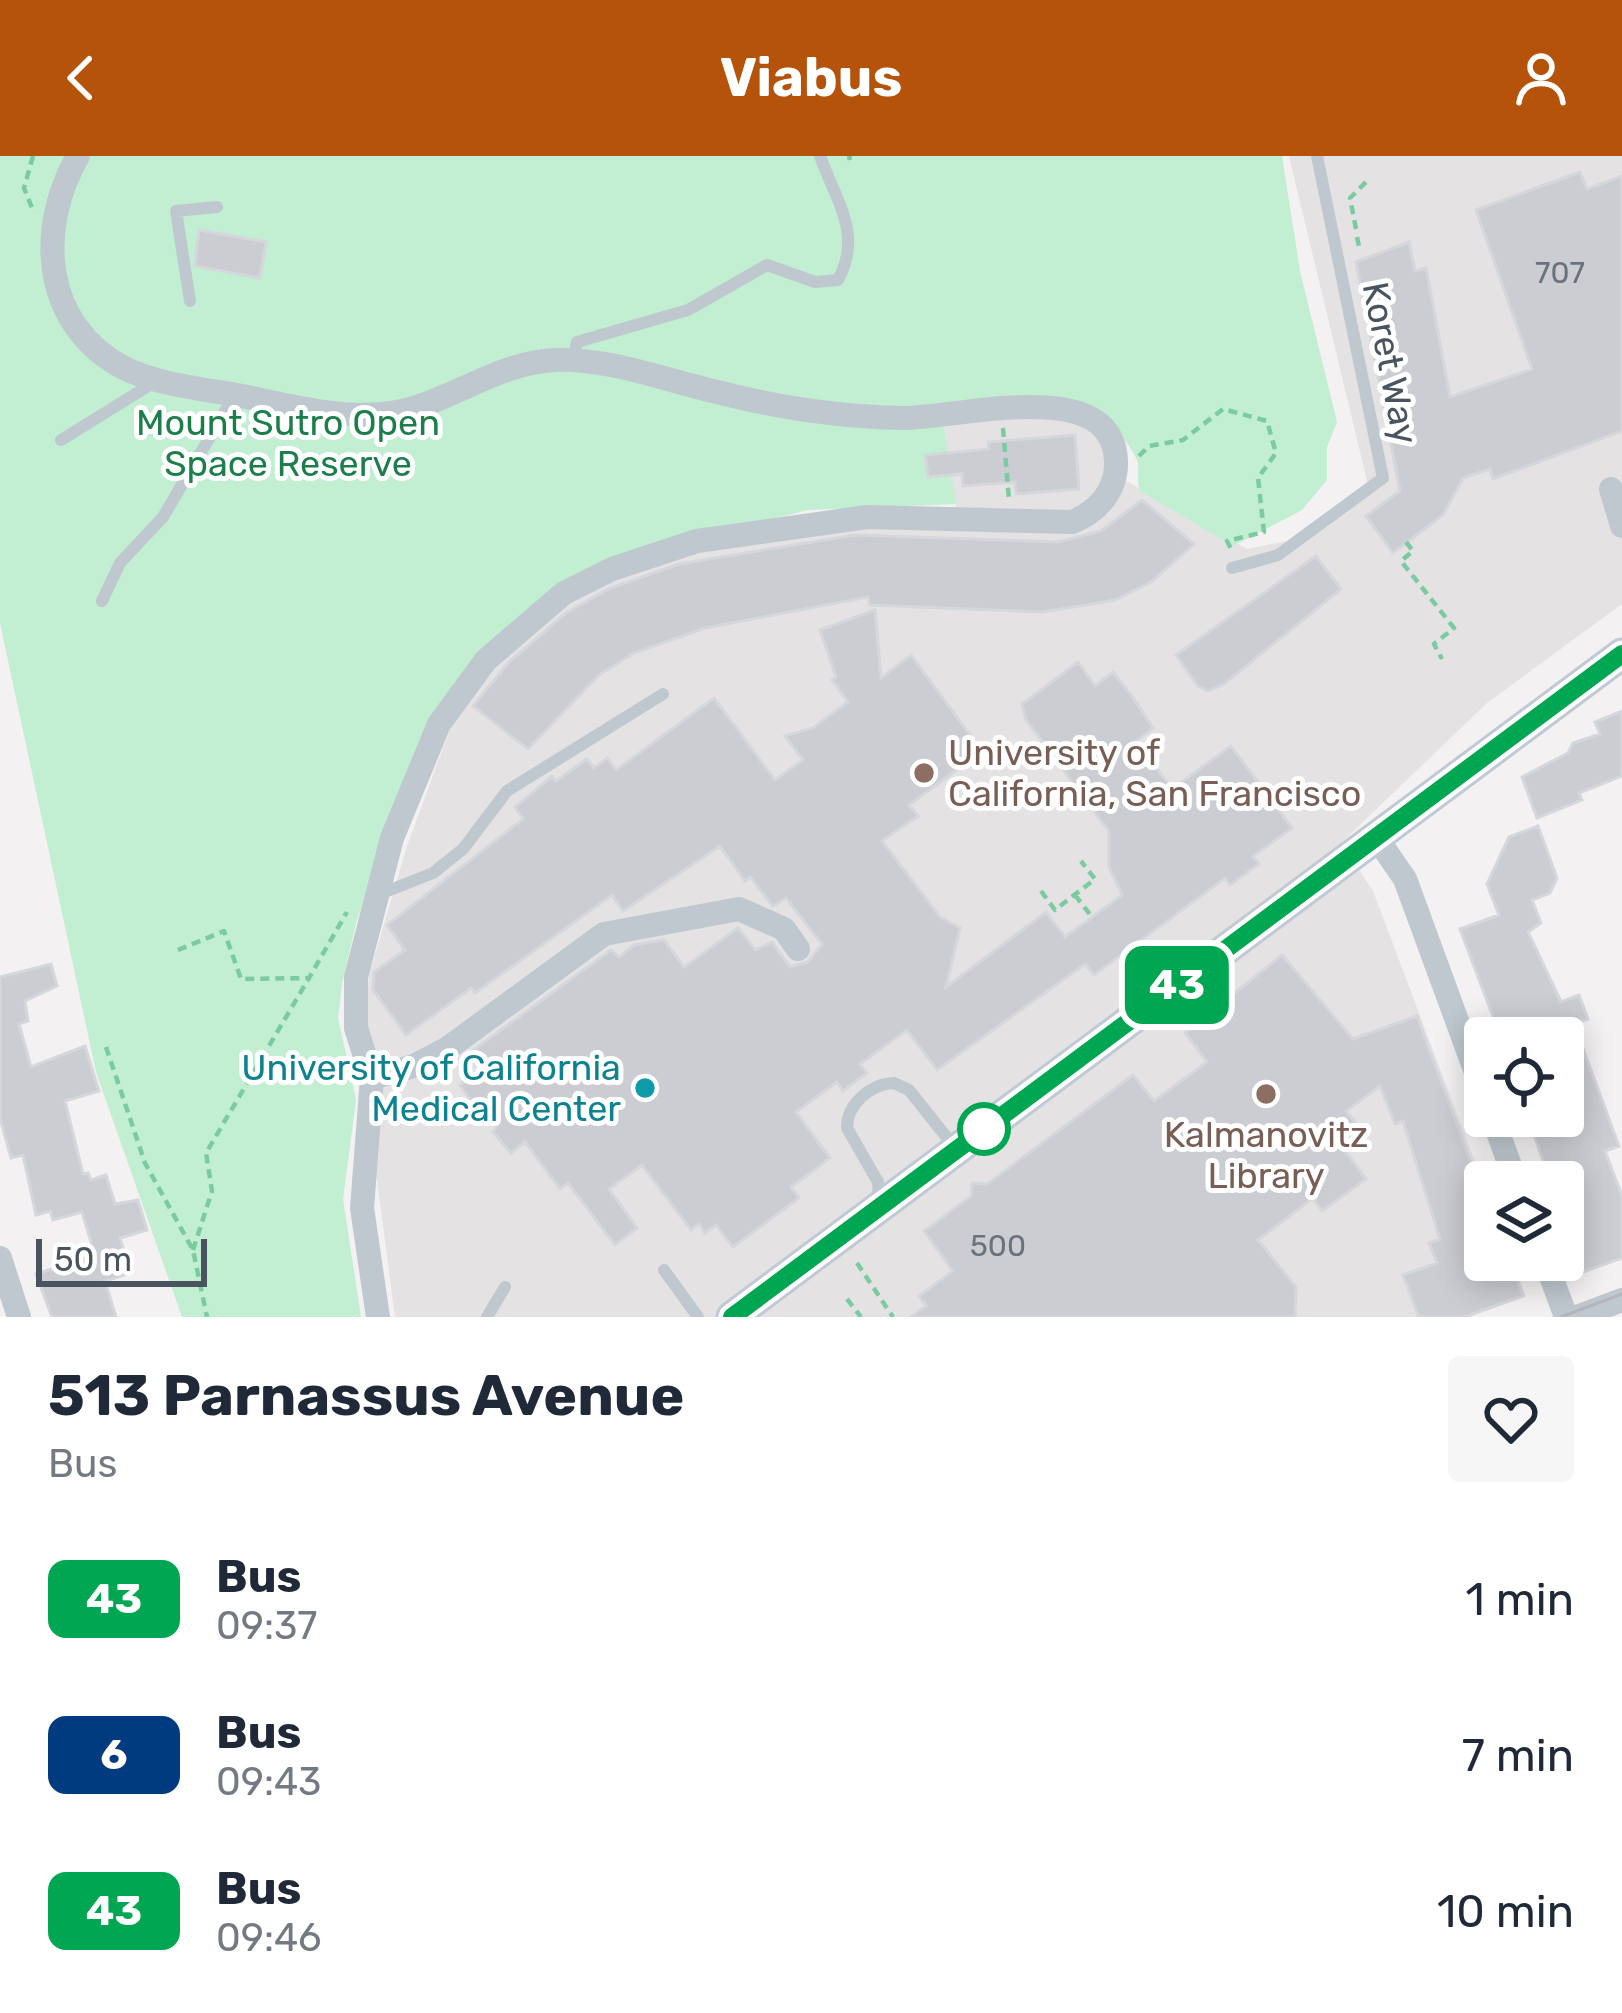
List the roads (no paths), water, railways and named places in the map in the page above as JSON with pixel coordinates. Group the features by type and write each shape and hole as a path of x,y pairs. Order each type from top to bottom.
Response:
{"street":[{"path":"77,156 51,227 51,266 71,318 110,359 158,379 336,413 380,415 417,408 514,366 573,360 836,414 904,418 1057,406 1088,413 1110,437 1115,473 1103,501 1083,518 1057,525 867,517 778,526 668,548 564,593 504,642 452,703 398,822 371,907 354,1014 372,1078 362,1208 379,1317"},
{"path":"1611,489 1622,526"},
{"path":"732,1317 1622,654"},
{"path":"1376,837 1405,879 1464,1040"},
{"path":"372,1078 414,1066 448,1048 604,934 739,909 784,929 798,949"},
{"path":"0,1258 19,1317"},
{"path":"1553,1281 1566,1317"},
{"path":"1577,1317 1622,1300"}],"lane":[{"path":"573,360 577,342 688,310 767,265 815,282 838,280 850,257 852,238 820,156"},
{"name":"Koret Way","path":"1232,568 1278,555 1383,478 1317,156"},
{"path":"190,302 176,211 217,207"},
{"path":"61,440 158,379"},
{"path":"102,601 120,563 163,517 234,394"},
{"path":"371,907 433,873 463,849 507,791 663,694"},
{"path":"877,1210 878,1183 850,1137 847,1118 874,1088 894,1083 909,1090 957,1150"},
{"path":"664,1270 698,1317"},
{"path":"487,1317 505,1287"}],"tram line":[{"path":"1561,1317 1622,1294"}],"place":[{"name":"University of California, San Francisco","path":"924,773"},
{"name":"University of California Medical Center","path":"645,1088"},
{"name":"Kalmanovitz Library","path":"1266,1094"}],"park label":[{"name":"Mount Sutro Open Space Reserve","path":"288,442"}]}
